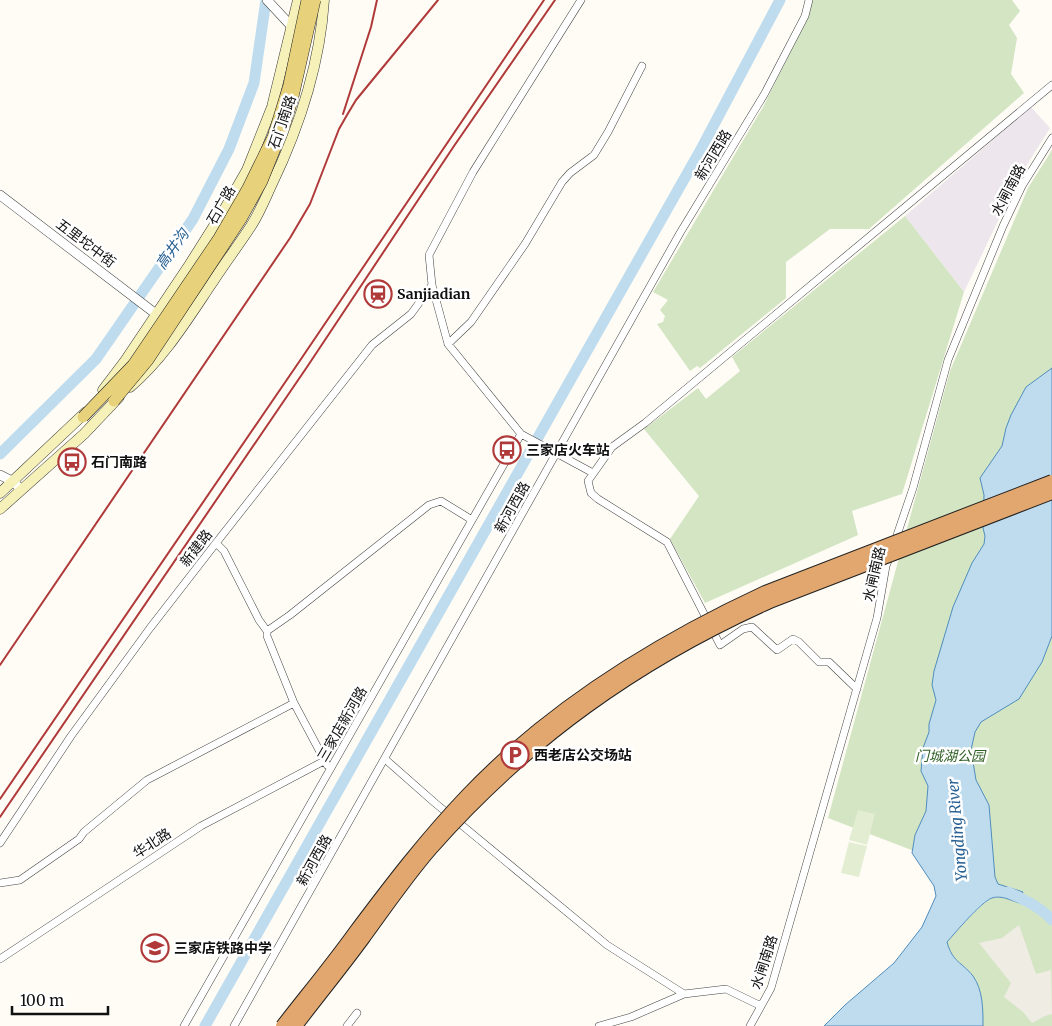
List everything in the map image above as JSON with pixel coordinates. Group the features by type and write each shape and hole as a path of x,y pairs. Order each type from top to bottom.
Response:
{"highway":[{"path":"282,1026 390,884 423,843 467,795 526,739 595,686 669,640 765,592 1052,481"},
{"path":"296,1026 431,849 502,775 601,695 639,670 725,622 826,578 1052,493"}],"main road":[{"name":"石门南路","path":"0,509 18,486 83,417 125,361 224,210 246,170 272,107 298,0"},
{"name":"石广路","path":"83,417 133,365 219,238 248,188 273,137 289,85 307,0"},
{"name":"石广路","path":"114,401 148,360 241,219 262,181 292,101 315,0"},
{"name":"石门南路","path":"0,493 18,486 84,434 114,401 147,372 180,332 251,225 287,152 302,110 316,53 323,17 324,0"}],"street":[{"path":"267,0 316,53"},
{"path":"581,0 473,172 429,255 432,284 448,344 521,434 592,473"},
{"name":"新河西路","path":"234,1026 680,234 765,93 805,16 809,0"},
{"path":"448,344 476,314 525,244 562,182 570,173 594,155 642,66"},
{"path":"857,689 829,662 819,662 799,642 792,639 777,650 752,627 743,629 720,645 667,542 591,493 588,481 612,447 645,423 1052,85"},
{"name":"水闸南路","path":"750,1026 771,988 877,618 886,566 913,488 948,360 1003,226 1022,186 1052,138"},
{"name":"五里坨中街","path":"0,195 156,314"},
{"name":"新建路","path":"0,843 72,736 150,628 372,344 411,314 432,284"},
{"name":"三家店新河路","path":"184,1026 521,434"},
{"path":"0,475 18,486"},
{"path":"267,631 298,609 430,505 441,501 472,520"},
{"path":"216,543 224,551 259,620 267,631 267,636 294,703 330,769"},
{"path":"0,883 20,880 35,870 79,839 84,832 147,780 294,703"},
{"path":"385,760 608,945 684,994"},
{"name":"华北路","path":"0,958 201,826 324,761"},
{"path":"598,1026 631,1017 684,994 726,989 761,1006"},
{"path":"347,1026 357,1013"}],"shaded area":[{"path":"1031,107 1050,128 1018,179 964,292 905,216"},
{"path":"1019,925 1036,974 1051,970 1052,1014 1032,1023 1023,1012 1004,997 1011,983 979,943 1002,938"}],"green space":[{"path":"812,0 1012,0 1020,11 1009,25 1017,38 1011,74 1024,93 869,229 830,229 786,262 786,298 700,368 697,366 690,371 657,324 663,322 665,316 660,310 668,300 653,292 763,107 808,17"},
{"name":"门城湖公园","path":"1052,150 1052,1026 983,1026 980,1000 973,976 958,962 949,949 947,942 982,905 993,898 999,897 1016,902 987,879 828,818 950,371 1028,188"},
{"path":"905,216 964,292 902,494 852,511 858,535 705,603 670,539 699,496 644,429 698,388 706,399 740,371 732,357"},
{"path":"858,810 875,814 867,845 849,840"},
{"path":"849,842 867,846 859,877 841,873"}],"water":[{"name":"Yongding River","path":"1052,368 1052,636 1042,662 1019,699 981,722 975,732 971,750 976,780 989,805 995,877 998,884 1023,892 1019,903 999,897 987,901 968,918 947,942 952,954 969,971 979,987 982,1000 983,1026 824,1026 845,1005 894,963 922,927 936,896 934,886 912,853 915,835 926,811 928,786 921,771 923,748 929,732 929,724 936,700 932,685 934,671 953,607 972,563 984,544 984,495 980,478 1002,446 1011,415 1026,387"}],"waterway":[{"name":"高井沟","path":"0,454 96,359 193,219 229,149 254,83 266,0"},
{"path":"205,1026 700,151 780,0"},
{"path":"1008,892 1037,907 1052,920"}],"railway":[{"path":"343,114 371,27 377,0"},
{"path":"0,665 290,238 310,204 339,129 356,100 438,0"},
{"path":"0,799 544,0"},
{"path":"0,817 307,367 454,146 555,0"}],"place":[{"name":"Sanjiadian","path":"378,294"},
{"name":"三家店火车站","path":"507,450"},
{"name":"石门南路","path":"72,462"},
{"name":"西老店公交场站","path":"515,755"},
{"name":"三家店铁路中学","path":"155,948"}]}
